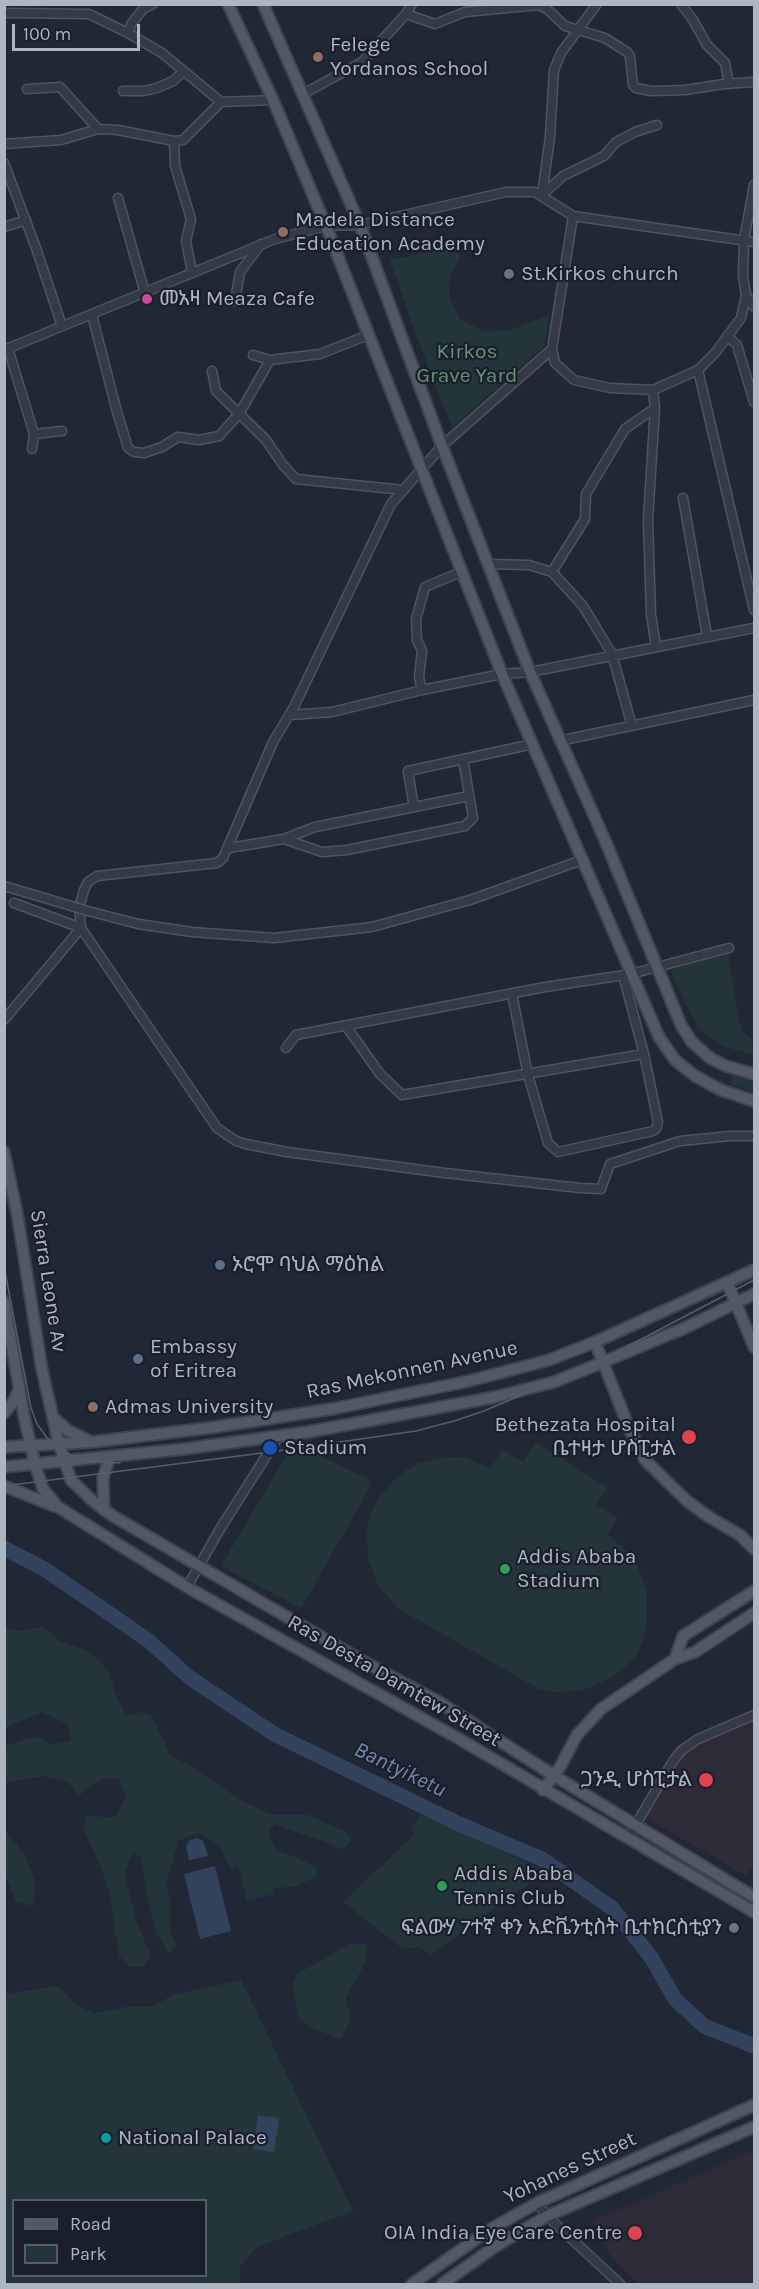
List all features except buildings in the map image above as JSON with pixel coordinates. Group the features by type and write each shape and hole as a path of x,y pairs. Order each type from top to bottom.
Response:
{"main road":[{"path":"228,4 273,100 326,226 461,572 582,860 627,975 659,1037 675,1060 695,1076 721,1090 754,1101"},
{"path":"263,4 360,225 442,446 530,672 604,838 681,1025 692,1042 710,1058 754,1074"},
{"name":"Sierra Leone Av","path":"4,1152 17,1213 42,1370 59,1444"},
{"name":"Ras Mekonnen Avenue","path":"4,1447 92,1442 216,1427 357,1404 515,1370 595,1342 754,1270"},
{"path":"727,1282 754,1347"},
{"name":"Ras Mekonnen Avenue","path":"4,1467 184,1449 279,1436 489,1399 554,1382 687,1327 754,1294"},
{"name":"Ras Desta Damtew Street","path":"4,1301 34,1464 43,1489 58,1507 187,1587 460,1740 754,1912"},
{"path":"595,1342 636,1445 645,1460 687,1501 740,1535 754,1548"},
{"path":"4,1413 12,1404 19,1388"},
{"path":"53,1417 76,1436 92,1442"},
{"name":"Ras Desta Damtew Street","path":"59,1444 71,1479 104,1510 198,1566 439,1702 553,1775 751,1895"},
{"path":"104,1510 103,1478 110,1456"},
{"path":"4,1486 58,1507"},
{"path":"740,1535 754,1535"},
{"path":"675,1659 683,1636 754,1591"},
{"path":"543,1790 577,1735 601,1709 675,1659 695,1652 754,1613"},
{"path":"740,1904 751,1895 754,1883"},
{"name":"Yohanes Street","path":"412,2284 489,2230 537,2202 754,2105"},
{"name":"Yohanes Street","path":"442,2284 496,2246 547,2216 754,2127"}],"street":[{"path":"128,33 132,23 143,9 153,4"},
{"path":"303,94 362,62 406,14 412,4"},
{"path":"542,195 550,137 554,70 561,53 597,4"},
{"path":"681,4 707,45 725,63 729,84"},
{"path":"406,14 435,24 465,12 547,7 565,26 605,38 627,52 630,56 633,85 636,88 651,92 754,82"},
{"path":"4,13 88,14 128,33 162,54 221,102 273,100"},
{"path":"123,91 144,91 157,88 173,81 183,72"},
{"path":"27,89 60,87 98,129"},
{"path":"4,144 61,140 98,129 118,130 174,141 183,140 221,102"},
{"path":"542,195 563,177 604,156 616,142 635,132 657,125"},
{"path":"174,141 176,166 191,219 186,241 192,272"},
{"path":"4,163 62,326"},
{"path":"573,216 552,349 555,363 573,380 610,388 653,390 698,369 715,353 741,318 746,295 743,276 744,240 754,185"},
{"path":"32,449 34,434 6,349 261,244 326,226 360,225 506,192 535,192 573,216 754,242"},
{"path":"118,198 145,293"},
{"path":"4,227 26,220"},
{"path":"235,301 240,272 261,244"},
{"path":"746,295 754,307"},
{"path":"92,315 128,448 134,452 144,453 162,447 178,437 199,440 219,436 239,414 270,360"},
{"path":"252,356 270,360 320,354 368,335"},
{"path":"727,336 737,345 754,402"},
{"path":"552,349 442,446 391,504 289,715 273,742 223,858 217,863 96,876 88,882 84,890 79,908 81,928 217,1128 236,1141 287,1152 445,1173 601,1189 610,1164 680,1141 754,1136"},
{"path":"698,369 754,610"},
{"path":"212,371 216,391 266,440 283,465 296,478 404,490"},
{"path":"653,390 655,408 648,519 651,615 656,646"},
{"path":"552,572 585,519 586,494 625,429 655,408"},
{"path":"34,434 62,431"},
{"path":"683,498 707,636"},
{"path":"489,564 529,565 552,572 583,606 612,654 632,726"},
{"path":"422,690 419,677 422,651 417,639 416,619 425,587 461,572"},
{"path":"289,715 332,712 422,690 502,674 530,672 612,654 754,628"},
{"path":"559,741 754,700"},
{"path":"414,807 408,771 533,744"},
{"path":"284,839 322,852 347,850 465,826 473,818 463,759"},
{"path":"229,848 284,839 315,826 469,796"},
{"path":"4,886 138,924 192,932 274,938 372,927 470,900 582,860"},
{"path":"14,903 81,928"},
{"path":"4,1020 81,928"},
{"path":"286,1048 296,1035 657,969 729,948"},
{"path":"512,994 528,1075 548,1143 558,1152 656,1129 658,1122 627,975"},
{"path":"346,1026 380,1074 402,1095 644,1054"},
{"path":"187,1587 279,1436"},
{"path":"628,1838 637,1826 672,1761 682,1750 698,1739 754,1715"},
{"path":"537,2202 547,2216 620,2284"}],"shaded area":[{"name":"ጋንዲ ሆስፒታል","path":"754,1711 754,1863 746,1876 637,1812 678,1748"},
{"path":"754,2150 754,2284 640,2284 614,2261 592,2221"}],"green space":[{"name":"Kirkos Grave Yard","path":"457,246 460,258 450,276 449,296 459,318 484,332 511,330 549,315 545,345 452,428 390,260"},
{"path":"728,954 741,1030 751,1038 754,1055 722,1046 698,1028 670,970"},
{"path":"732,1074 754,1076 754,1093 731,1084"},
{"name":"Addis Ababa Stadium","path":"535,1442 608,1488 596,1504 618,1518 607,1534 629,1554 637,1565 647,1592 647,1625 636,1655 614,1676 584,1690 557,1692 539,1689 399,1609 378,1586 368,1559 367,1528 371,1512 379,1497 399,1475 418,1463 447,1457 466,1458 491,1468 502,1450 523,1462"},
{"path":"294,1443 368,1479 371,1486 301,1608 221,1566"},
{"path":"5,1627 18,1631 43,1627 60,1641 90,1652 108,1670 114,1684 114,1692 126,1715 141,1712 152,1716 171,1756 190,1765 240,1800 272,1815 308,1815 346,1832 352,1840 343,1849 275,1824 270,1829 270,1840 279,1852 317,1868 316,1877 293,1887 273,1888 272,1886 274,1894 247,1901 238,1865 231,1869 221,1849 200,1833 179,1840 166,1884 170,1900 170,1930 176,1945 169,1953 157,1935 141,1858 133,1852 124,1875 137,1923 151,1956 143,1967 130,1967 119,1956 110,1897 101,1867 83,1829 86,1816 115,1817 126,1798 119,1779 102,1779 78,1796 68,1782 44,1776 5,1783 5,1746 37,1736 51,1745 71,1740 68,1724 42,1712 5,1728"},
{"name":"Addis Ababa Tennis Club","path":"420,1814 546,1871 431,1955 420,1947 403,1949 343,1902 415,1834 411,1829"},
{"path":"5,1830 26,1856 36,1884 33,1906 16,1902 5,1874"},
{"path":"350,1944 368,1944 365,1963 346,1998 351,2020 341,2039 309,2027 298,2017 293,1984 297,1974"},
{"path":"241,1980 353,2211 257,2247 240,2266 240,2284 5,2284 4,1994 57,1986 76,2004 93,2013 125,2007 154,2006 172,1995"}],"water":[{"path":"197,1838 203,1841 208,1856 189,1860 186,1846 190,1840"},
{"path":"215,1866 231,1931 200,1939 184,1874"},
{"path":"258,2115 279,2118 274,2152 253,2149"}],"waterway":[{"name":"Bantyiketu","path":"4,1548 46,1570 149,1641 190,1678 274,1734 459,1824 542,1859 612,1908 651,1957 675,1999 704,2026 754,2046"}],"tram line":[{"path":"4,1266 31,1408 37,1424 47,1438 68,1454 87,1461 120,1463"},
{"path":"4,1486 416,1431 454,1421 484,1411 592,1365 754,1280"}],"place":[{"name":"Felege Yordanos School","path":"318,57"},
{"name":"Madela Distance Education Academy","path":"283,232"},
{"name":"St.Kirkos church","path":"509,274"},
{"name":"መአዛ Meaza Cafe","path":"147,299"},
{"name":"ኦሮሞ ባህል ማዕከል","path":"220,1265"},
{"name":"Embassy of Eritrea","path":"138,1359"},
{"name":"Admas University","path":"93,1407"},
{"name":"Bethezata Hospital ቤተዛታ ሆስፒታል","path":"689,1437"},
{"name":"Stadium","path":"270,1448"},
{"name":"Addis Ababa Stadium","path":"505,1569"},
{"name":"ጋንዲ ሆስፒታል","path":"706,1780"},
{"name":"Addis Ababa Tennis Club","path":"442,1886"},
{"name":"ፍልውሃ 7ተኛ ቀን አድቬንቲስት ቤተክርስቲያን","path":"734,1928"},
{"name":"National Palace","path":"106,2138"},
{"name":"OIA India Eye Care Centre","path":"635,2233"}]}
